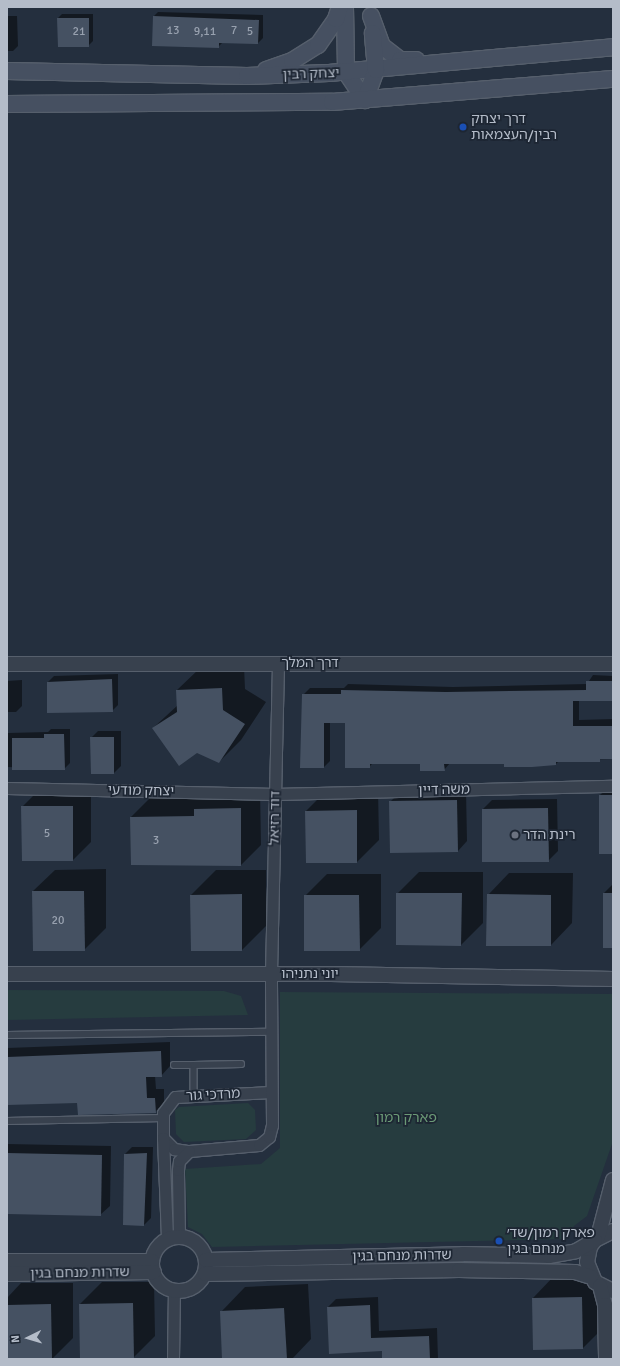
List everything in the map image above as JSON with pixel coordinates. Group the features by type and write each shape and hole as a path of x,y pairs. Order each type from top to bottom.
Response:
{"main road":[{"path":"247,76 292,61 318,45 336,20 340,7"},
{"path":"345,7 346,72 364,100"},
{"path":"364,100 376,70 371,12"},
{"path":"371,12 382,46 400,60 444,62"},
{"name":"יצחק רבין","path":"7,71 247,76 376,70 444,62 613,47"},
{"name":"יצחק רבין","path":"7,104 364,100 613,79"}],"street":[{"name":"דוד רזיאל","path":"271,973 278,663"},
{"name":"דרך המלך","path":"7,664 613,664"},
{"name":"משה דיין","path":"275,794 613,786"},
{"name":"יצחק מודעי","path":"7,788 275,794"},
{"name":"יוני נתניהו","path":"7,974 271,973 613,979"},
{"path":"163,1138 174,1149 189,1151 259,1145 269,1137 271,1092 271,973"},
{"name":"מרדכי גור","path":"173,1238 163,1138 163,1113 174,1097 271,1092"},
{"path":"173,1238 178,1170 180,1161 189,1151"},
{"path":"606,1359 605,1305 587,1262 590,1247 596,1239 613,1180"},
{"name":"שדרות מנחם בגין","path":"205,1267 463,1254 549,1256 576,1251 613,1231"},
{"path":"173,1238 194,1241 200,1246 205,1267 201,1280 189,1290 174,1291 158,1281 153,1266 155,1252 173,1238"},
{"name":"שדרות מנחם בגין","path":"7,1261 153,1266"},
{"name":"שדרות מנחם בגין","path":"7,1274 153,1266"},
{"name":"שדרות מנחם בגין","path":"205,1267 575,1272 613,1291"},
{"path":"173,1359 174,1291"}],"lane":[{"path":"7,1035 271,1032"},
{"path":"174,1065 241,1064"},
{"path":"194,1065 194,1096"},
{"path":"7,1121 163,1118"}],"green space":[{"path":"7,990 224,991 241,996 248,1015 7,1020"},
{"name":"פארק רמון","path":"280,992 613,994 613,1141 587,1216 574,1226 566,1239 212,1247 202,1234 188,1227 185,1169 261,1164 280,1148"},
{"path":"248,1103 255,1110 256,1130 246,1139 184,1142 176,1134 175,1110 179,1107"}],"building":[{"path":"153,16 259,20 258,44 219,43 219,48 152,46"},
{"path":"57,18 89,18 89,47 58,47"},
{"path":"112,679 113,712 47,713 47,682"},
{"path":"586,681 613,681 613,701 573,701 573,726 613,726 613,759 600,759 600,762 556,762 556,765 532,767 504,767 504,764 444,764 445,771 420,771 420,764 370,764 370,768 345,768 345,723 324,723 324,768 300,768 302,694 341,694 341,690 446,692 586,690"},
{"path":"222,688 223,710 245,724 219,763 197,753 179,766 152,728 177,712 176,690"},
{"path":"44,734 64,734 65,770 12,770 12,738 44,738"},
{"path":"90,737 114,737 114,774 91,774"},
{"path":"599,795 613,795 613,854 599,854"},
{"path":"457,800 458,852 390,853 389,801"},
{"path":"21,806 73,806 73,861 22,861"},
{"path":"241,808 241,866 131,865 130,817 194,816 194,809"},
{"name":"רינת הדר","path":"548,808 549,862 482,862 482,809"},
{"path":"357,810 357,863 306,863 305,811"},
{"path":"32,891 84,891 85,951 33,951"},
{"path":"396,893 462,893 461,946 396,945"},
{"path":"603,893 613,893 613,948 603,948"},
{"path":"242,894 242,951 191,951 190,895"},
{"path":"487,894 551,895 551,946 486,946"},
{"path":"304,895 359,895 360,951 304,951"},
{"path":"161,1051 162,1077 146,1077 147,1098 155,1098 156,1113 78,1115 77,1103 7,1105 7,1057"},
{"path":"7,1153 102,1155 101,1216 7,1214"},
{"path":"147,1153 144,1226 123,1225 124,1154"},
{"path":"582,1297 583,1349 533,1350 532,1298"},
{"path":"133,1303 134,1359 80,1359 79,1304"},
{"path":"51,1304 52,1359 7,1359 7,1305"},
{"path":"370,1305 371,1338 429,1336 430,1359 382,1359 382,1351 329,1354 327,1307"},
{"path":"284,1308 287,1359 222,1359 220,1311"}],"place":[{"name":"דרך יצחק רבין/העצמאות","path":"463,127"},
{"name":"רינת הדר","path":"515,835"},
{"name":"פארק רמון/שד׳ מנחם בגין","path":"499,1241"}]}
